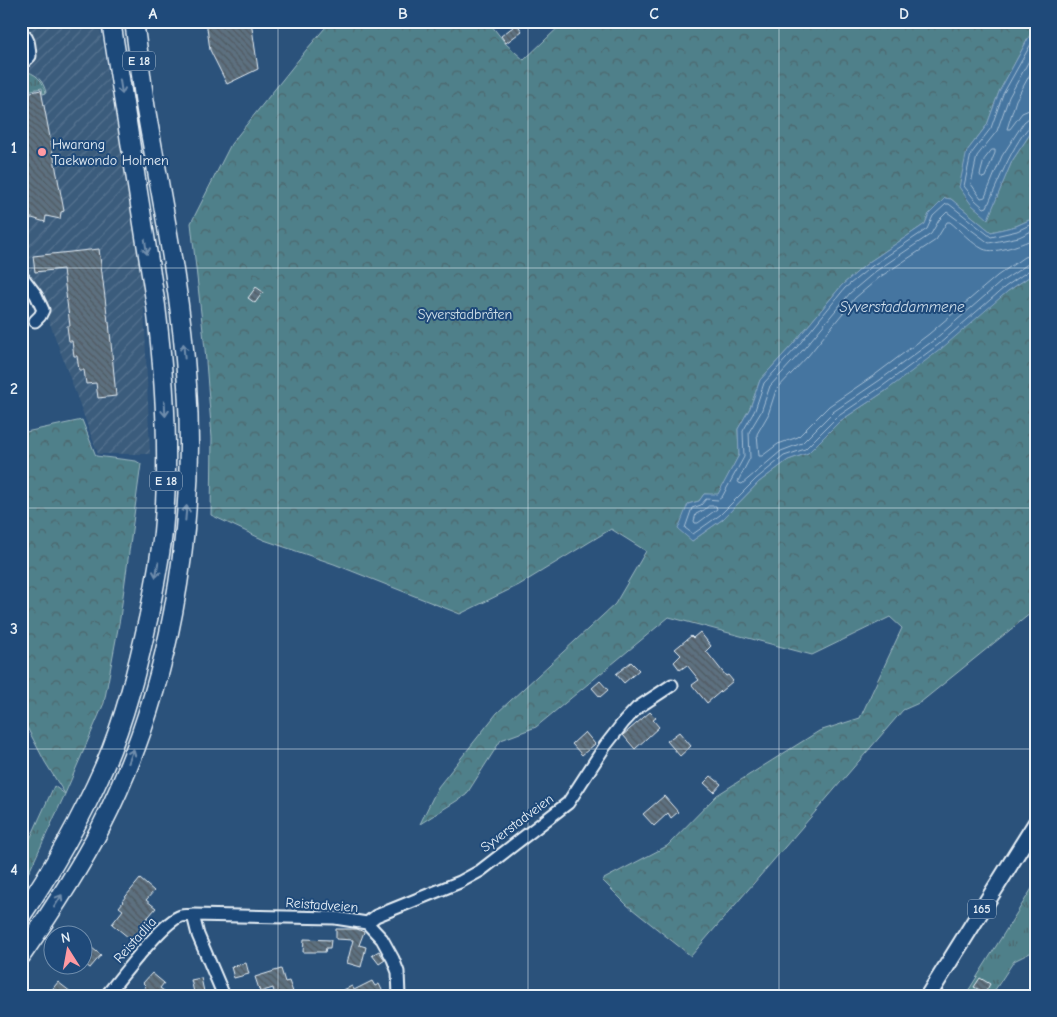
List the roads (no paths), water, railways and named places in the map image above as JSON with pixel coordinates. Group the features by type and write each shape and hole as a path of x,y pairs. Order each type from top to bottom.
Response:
{"highway":[{"name":"E 18","path":"21,916 52,868 80,818 104,765 122,716 140,656 153,596 163,534 166,436 160,342 111,21"},
{"name":"E 18","path":"21,956 77,870 102,825 125,772 143,723 162,659 176,598 185,536 189,486 189,435 183,338 134,21"}],"main road":[{"name":"165","path":"928,996 1036,823"}],"street":[{"path":"21,33 24,34 28,41 30,56 21,65"},
{"path":"21,275 36,295 42,310 40,316 35,321"},
{"name":"Syverstadveien","path":"367,923 376,916 467,878 568,803 605,746 623,723 637,708 672,685"},
{"path":"193,915 198,935 224,996"},
{"name":"Reistadveien","path":"193,915 335,918 367,923 382,939 394,959 398,972 399,996"},
{"name":"Reistadlia","path":"106,996 155,937 171,922 181,916 193,915"}],"water":[{"path":"1036,24 1036,125 1012,161 988,219 971,204 959,187 967,151 987,125 999,92"},
{"name":"Syverstaddammene","path":"945,198 951,199 991,232 1016,226 1036,217 1036,272 1008,291 941,349 887,390 840,421 808,453 788,460 759,482 723,519 692,541 678,529 688,504 699,501 704,494 718,494 739,455 738,429 750,408 760,380 842,285 869,262 925,224 929,214"}],"place":[{"name":"Hwarang Taekwondo Holmen","path":"42,152"}],"park label":[{"name":"Syverstadbråten","path":"465,314"}]}
